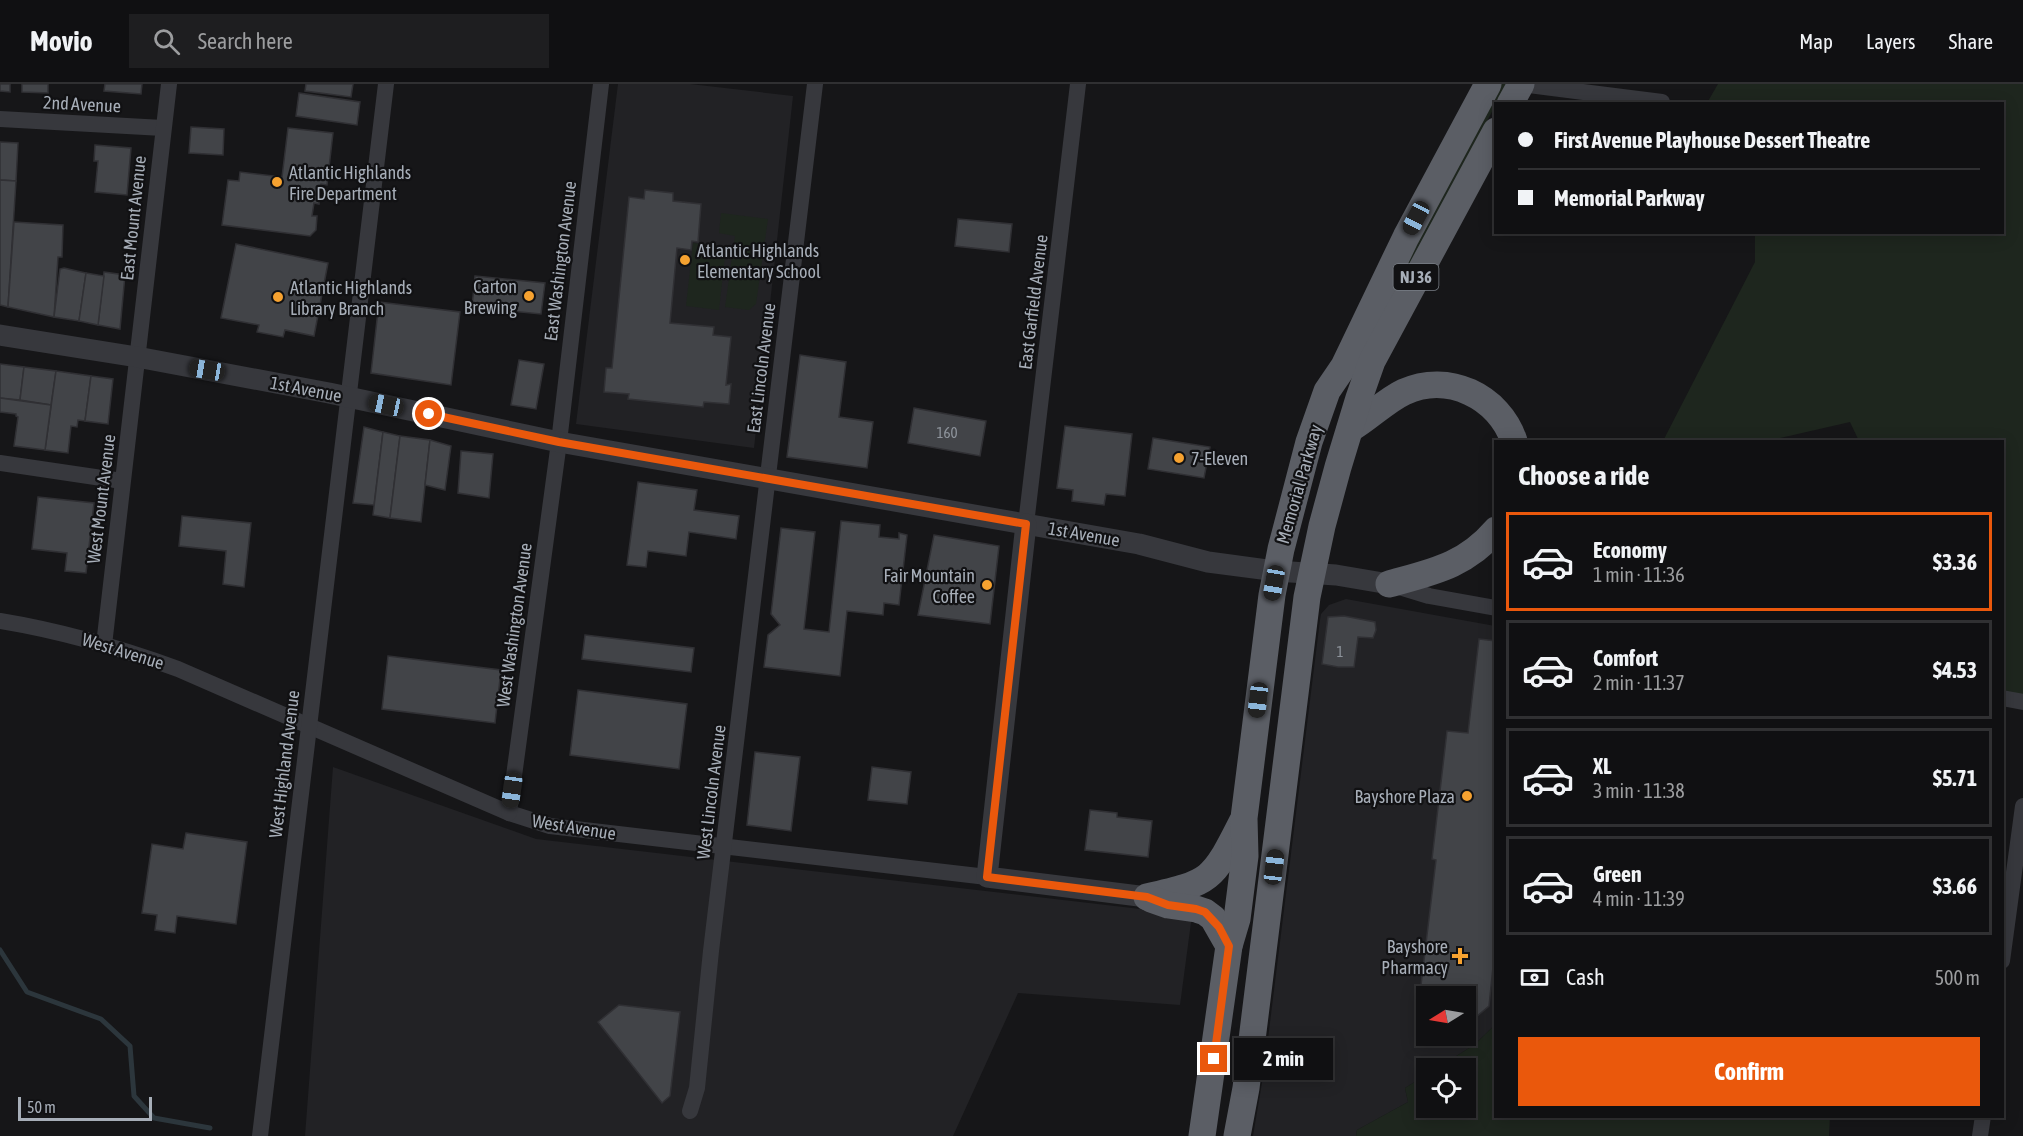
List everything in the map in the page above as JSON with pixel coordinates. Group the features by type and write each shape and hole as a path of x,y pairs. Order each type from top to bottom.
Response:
{"highway":[{"name":"Memorial Parkway","path":"1202,1136 1229,946 1237,919 1245,856 1244,818 1276,571 1303,461 1328,391 1344,366 1406,237 1488,84"},
{"path":"1511,102 1521,84"},
{"name":"Memorial Parkway","path":"1237,1136 1246,1088 1310,573 1335,479 1372,361 1494,135"},
{"path":"1350,429 1405,392 1422,387 1443,385 1462,388 1492,405 1503,417 1514,440"},
{"path":"1389,584 1454,564 1484,544 1494,532"},
{"path":"1147,897 1190,887 1212,874 1221,863 1244,818"},
{"path":"1147,897 1168,905 1205,912 1219,927 1229,946"}],"street":[{"name":"East Mount Avenue","path":"137,357 169,84"},
{"name":"West Highland Avenue","path":"260,1134 386,84"},
{"name":"East Washington Avenue","path":"559,442 601,84"},
{"name":"East Lincoln Avenue","path":"767,478 815,84"},
{"name":"East Garfield Avenue","path":"1026,524 1078,84"},
{"path":"1521,84 1662,102"},
{"name":"2nd Avenue","path":"0,119 163,128"},
{"name":"1st Avenue","path":"0,335 137,357 347,397 559,442 1139,544 1208,562 1389,584 1430,596 1494,608"},
{"name":"West Mount Avenue","path":"104,645 137,357"},
{"name":"West Washington Avenue","path":"509,813 559,442"},
{"path":"0,463 122,481"},
{"name":"West Lincoln Avenue","path":"690,1111 697,1088 767,478"},
{"path":"987,877 1026,524"},
{"name":"West Avenue","path":"0,621 64,633 178,669 509,813 550,826 1147,897"},
{"path":"2004,698 2023,702"},
{"path":"2004,946 2023,806"},
{"path":"1980,1136 1983,1118"}],"shaded area":[{"name":"Atlantic Highlands Elementary School","path":"618,84 690,84 793,96 754,448 576,424"},
{"path":"1501,84 1507,84 1497,102 1494,102 1494,108 1394,293 1390,291"},
{"path":"1718,84 2023,84 2023,708 2004,704 2004,440 1859,440 1850,422 1771,440 1664,440 1755,262 1755,234 2004,234 2004,102 1708,102"},
{"path":"721,213 768,219 756,304 749,310 725,307 735,236 719,233"},
{"path":"693,243 726,247 719,310 686,306"},
{"name":"Bayshore Plaza","path":"1346,599 1494,626 1494,1026 1476,1043 1476,986 1416,986 1416,1046 1472,1046 1453,1058 1416,1058 1416,1081 1405,1088 1408,1102 1357,1130 1356,1136 1253,1136 1264,1071 1321,614 1329,605"},
{"path":"333,767 536,839 1192,915 1180,1005 1018,993 953,1136 305,1136"},
{"path":"1494,1026 1494,1118 1830,1118 1829,1136 1356,1136 1357,1130 1408,1102 1405,1088 1416,1081 1416,1118 1476,1118 1476,1058 1453,1058 1476,1046 1476,1043"}],"building":[{"path":"0,84 10,84 10,92 0,91"},
{"path":"22,84 48,84 48,93 22,92"},
{"path":"105,84 142,84 141,94 104,91"},
{"path":"306,84 353,84 351,97 305,91"},
{"path":"299,93 360,102 357,125 296,116"},
{"path":"191,127 224,129 223,155 189,153"},
{"name":"Atlantic Highlands Fire Department","path":"288,128 333,133 327,185 321,184 319,204 314,203 312,216 317,216 316,230 310,236 222,225 228,180 239,181 240,172 282,177"},
{"path":"0,142 18,143 16,181 0,180"},
{"path":"95,145 131,148 127,195 95,192 98,161 94,161"},
{"path":"0,180 16,181 8,307 0,305"},
{"path":"645,190 673,193 673,201 701,204 698,242 692,241 691,250 677,248 670,323 714,327 713,335 731,337 726,385 731,384 729,404 704,402 703,407 628,399 629,394 604,392 606,368 612,368 629,197 644,199"},
{"path":"958,219 1012,224 1009,252 955,246"},
{"path":"14,222 63,225 62,257 58,257 54,317 8,307"},
{"path":"236,244 328,263 314,336 285,330 283,337 257,332 259,325 221,318"},
{"path":"60,269 86,273 79,321 54,317"},
{"path":"104,272 125,275 120,329 98,325"},
{"path":"86,273 104,276 98,325 79,321"},
{"path":"475,276 545,283 541,314 472,307"},
{"path":"379,302 460,312 451,385 371,373"},
{"path":"800,355 846,362 839,417 873,422 867,468 787,457"},
{"path":"519,360 544,364 536,409 511,405"},
{"path":"0,364 24,367 20,400 0,398"},
{"path":"24,367 56,371 51,405 20,400"},
{"path":"56,371 91,376 85,421 78,420 77,427 71,426 68,453 45,450"},
{"path":"91,376 113,379 108,424 85,421"},
{"path":"0,398 51,405 45,450 14,446 18,417 16,414 0,412"},
{"path":"914,408 986,421 980,456 908,443"},
{"path":"1065,426 1132,434 1125,496 1106,494 1104,505 1072,501 1073,490 1057,488"},
{"path":"364,427 383,432 374,505 353,503"},
{"path":"383,432 400,436 390,518 373,515"},
{"path":"400,436 430,440 421,522 390,518"},
{"name":"7-Eleven","path":"1153,438 1210,447 1204,478 1148,469"},
{"path":"430,440 451,446 445,490 425,485"},
{"path":"461,451 493,454 489,498 458,493"},
{"path":"638,482 697,490 694,510 739,516 736,539 689,532 686,556 648,551 646,567 627,565"},
{"path":"38,497 94,503 86,573 65,571 67,553 32,549"},
{"path":"182,516 251,523 244,587 223,584 226,551 179,546"},
{"path":"841,521 880,525 879,537 899,539 899,533 907,535 899,605 884,603 883,615 847,611 840,676 764,667 768,635 780,625 771,614 781,528 815,532 804,629 829,632"},
{"path":"934,535 999,546 990,624 918,615"},
{"path":"1344,616 1375,622 1376,630 1373,638 1358,637 1354,667 1322,664 1328,617"},
{"path":"585,635 694,648 691,672 582,659"},
{"name":"Bayshore Plaza","path":"1479,639 1494,641 1494,957 1489,1006 1476,1017 1476,986 1421,986 1436,860 1432,859 1447,731 1468,733"},
{"path":"388,656 501,670 495,723 382,709"},
{"path":"578,690 687,704 679,769 570,755"},
{"path":"755,752 800,757 791,831 747,825"},
{"path":"872,767 911,772 907,804 868,800"},
{"path":"1090,810 1117,813 1117,817 1152,821 1148,857 1085,850"},
{"path":"186,833 247,842 236,924 177,916 175,933 155,930 157,915 142,913 152,844 183,849"},
{"path":"619,1005 680,1012 670,1096 662,1103 598,1022"}],"waterway":[{"path":"0,950 27,992 101,1019 130,1046 134,1096 154,1118 210,1128"}],"place":[{"name":"Atlantic Highlands Fire Department","path":"277,182"},
{"name":"Atlantic Highlands Elementary School","path":"685,260"},
{"name":"Carton Brewing","path":"529,296"},
{"name":"Atlantic Highlands Library Branch","path":"278,297"},
{"name":"7-Eleven","path":"1179,458"},
{"name":"Fair Mountain Coffee","path":"987,585"},
{"name":"Bayshore Plaza","path":"1467,796"},
{"name":"Bayshore Pharmacy","path":"1460,956"}],"route":[{"path":"429,414 559,442 1026,524 987,877 1147,897 1168,905 1196,909 1213,918 1229,946 1214,1059"}]}
